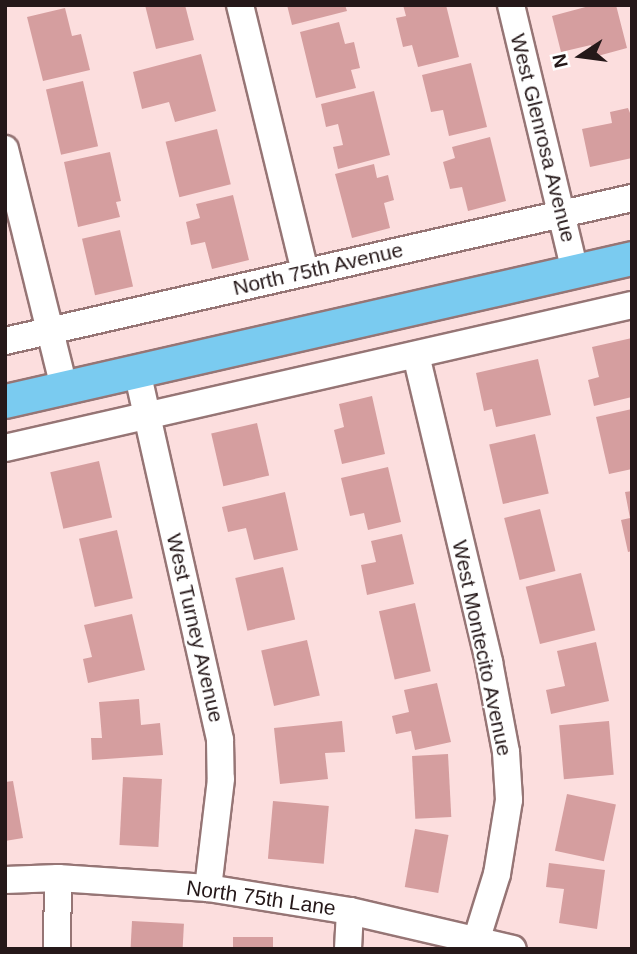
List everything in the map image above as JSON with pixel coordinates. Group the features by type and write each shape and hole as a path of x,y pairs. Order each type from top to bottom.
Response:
{"main road":[{"path":"5,401 632,258"}],"street":[{"path":"240,5 305,272"},
{"name":"West Glenrosa Avenue","path":"511,5 575,271"},
{"path":"5,149 64,387"},
{"name":"North 75th Avenue","path":"5,341 632,198"},
{"path":"5,448 632,305"},
{"name":"West Montecito Avenue","path":"416,355 489,662 506,752 508,813 497,874 476,941"},
{"name":"West Turney Avenue","path":"137,371 220,740 221,779 208,888"},
{"path":"57,949 58,878"},
{"name":"North 75th Lane","path":"5,880 58,878 208,888 350,911 513,949"},
{"path":"348,949 350,911"}],"building":[{"path":"145,5 185,5 194,40 156,49"},
{"path":"287,5 345,5 347,11 292,25"},
{"path":"403,5 446,5 459,57 418,67 412,45 403,47 396,18 406,16"},
{"path":"593,5 616,5 627,48 594,57 591,45 561,52 552,16"},
{"path":"65,8 72,36 81,34 90,70 43,81 27,17"},
{"path":"339,22 345,44 354,42 360,68 351,70 356,88 316,98 300,32"},
{"path":"201,54 216,111 175,122 169,102 142,109 133,72"},
{"path":"471,63 487,127 449,136 443,110 431,112 422,75"},
{"path":"83,81 98,146 61,155 46,90"},
{"path":"374,91 390,155 338,169 333,147 343,145 338,124 326,127 321,104"},
{"path":"628,108 632,118 632,158 590,167 582,129 612,123 610,112"},
{"path":"217,129 231,184 179,197 166,142"},
{"path":"490,137 506,201 468,211 462,187 450,189 443,162 455,158 452,147"},
{"path":"110,152 121,201 116,202 120,217 78,227 64,162"},
{"path":"374,164 377,178 388,175 394,200 384,203 390,228 352,238 335,174"},
{"path":"233,195 249,260 212,269 205,242 191,245 186,222 200,218 196,204"},
{"path":"120,230 133,287 95,295 82,239"},
{"path":"632,338 632,397 594,406 588,380 599,377 592,347"},
{"path":"538,359 551,415 496,427 492,409 484,411 476,373"},
{"path":"372,396 385,454 342,464 334,430 344,427 339,404"},
{"path":"632,409 632,469 609,474 596,417"},
{"path":"257,423 269,476 223,486 211,434"},
{"path":"535,434 549,493 503,504 489,445"},
{"path":"99,461 112,518 63,529 50,472"},
{"path":"388,467 401,522 368,530 364,513 350,516 341,478"},
{"path":"632,491 632,551 628,552 621,520 630,518 625,492"},
{"path":"285,492 298,550 254,560 246,528 228,532 222,507"},
{"path":"540,509 555,571 520,580 504,518"},
{"path":"117,530 133,598 95,607 79,539"},
{"path":"402,534 414,584 367,595 361,565 376,562 371,541"},
{"path":"283,567 295,620 247,631 235,578"},
{"path":"581,573 595,630 540,644 526,587"},
{"path":"415,603 431,671 395,680 379,611"},
{"path":"132,614 145,670 88,683 83,659 92,657 84,625"},
{"path":"307,640 320,696 274,706 261,651"},
{"path":"596,642 609,701 551,714 546,690 565,686 557,651"},
{"path":"437,683 451,742 415,750 411,731 396,734 392,716 409,712 404,690"},
{"path":"139,699 141,725 160,723 163,755 92,760 91,738 102,738 99,702"},
{"path":"342,721 345,752 325,753 328,779 280,784 274,728"},
{"path":"609,721 614,775 564,779 559,725"},
{"path":"448,754 451,817 415,819 412,756"},
{"path":"123,777 162,779 158,847 119,845"},
{"path":"13,781 23,838 5,841 5,782"},
{"path":"567,794 616,804 604,861 555,851"},
{"path":"273,801 329,806 324,864 268,859"},
{"path":"415,829 448,835 438,893 405,887"},
{"path":"549,863 605,870 597,929 559,923 564,889 546,887"},
{"path":"132,921 184,924 183,949 131,949"},
{"path":"233,937 273,937 273,949 233,949"}]}
